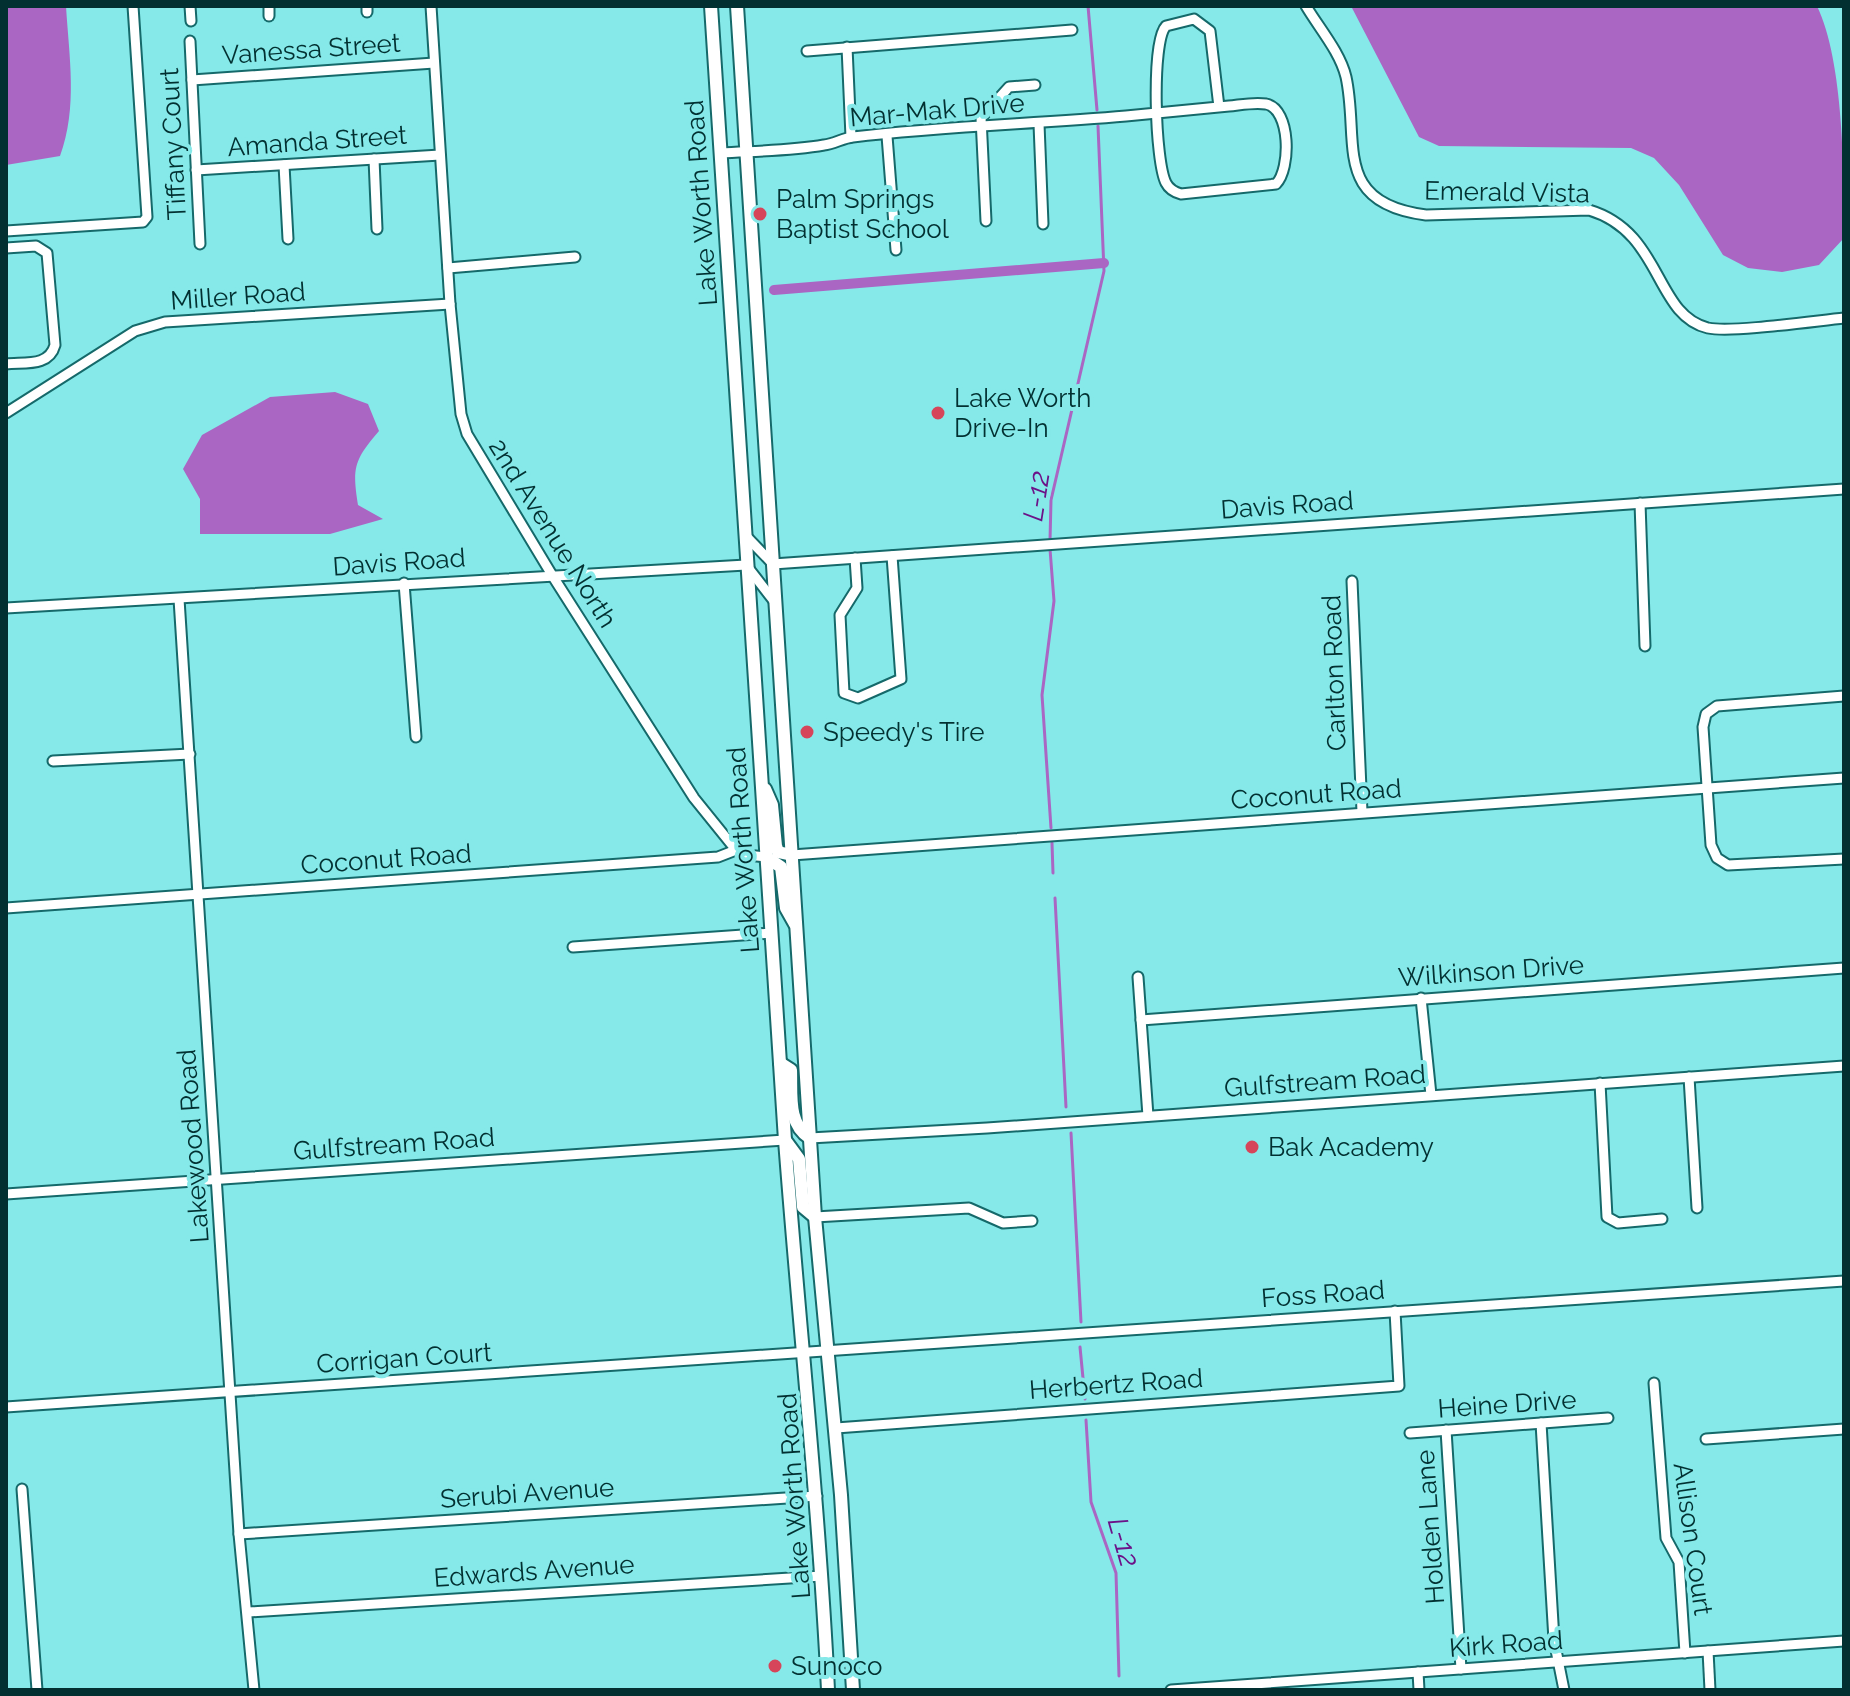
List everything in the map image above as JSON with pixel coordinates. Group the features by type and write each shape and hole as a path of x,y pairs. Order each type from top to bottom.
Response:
{"main road":[{"name":"Lake Worth Road","path":"711,6 785,1140 817,1496 828,1690"},
{"name":"Lake Worth Road","path":"737,6 815,1217 836,1428 853,1690"},
{"path":"761,779 772,805 778,852 792,855"},
{"path":"766,857 781,867 786,908 796,926"},
{"path":"780,1063 791,1070 794,1122 810,1138"},
{"path":"785,1140 799,1159 803,1207 815,1217"}],"street":[{"path":"6,231 143,222 147,217 133,6"},
{"path":"190,6 191,21"},
{"name":"2nd Avenue North","path":"431,6 450,304 461,414 467,434 552,575 694,798 736,850"},
{"name":"Emerald Vista","path":"1306,6 1345,75 1352,158 1359,176 1385,203 1400,210 1426,215 1567,209 1604,215 1620,224 1644,248 1679,311 1704,327 1844,318"},
{"path":"1157,113 1158,37 1166,26 1188,19 1201,22 1210,31 1219,107"},
{"path":"807,51 1072,30"},
{"name":"Tiffany Court","path":"190,41 200,244"},
{"path":"847,47 851,137"},
{"name":"Vanessa Street","path":"192,80 434,63"},
{"path":"986,221 981,118 1009,87 1035,85"},
{"name":"Mar-Mak Drive","path":"721,153 825,145 851,137 1267,104 1282,118 1284,173 1270,187 1181,194 1169,187 1163,175 1157,113"},
{"path":"1039,124 1043,224"},
{"path":"887,136 896,250"},
{"name":"Amanda Street","path":"196,170 440,155"},
{"path":"374,159 377,229"},
{"path":"284,165 288,239"},
{"path":"6,248 36,246 47,253 55,345 52,355 45,361 6,364"},
{"path":"448,268 575,257"},
{"name":"Miller Road","path":"6,413 135,331 165,322 450,304"},
{"name":"Davis Road","path":"773,564 1844,489"},
{"path":"1640,503 1645,646"},
{"path":"745,535 773,564"},
{"path":"855,558 857,588 840,615 844,693 858,698 901,679 892,556"},
{"path":"746,565 776,604"},
{"name":"Davis Road","path":"6,608 746,565"},
{"name":"Carlton Road","path":"1352,581 1362,812"},
{"path":"404,583 416,737"},
{"name":"Lakewood Road","path":"179,599 239,1534 249,1612 254,1690"},
{"path":"1844,696 1717,706 1706,714 1703,727 1711,845 1717,858 1728,865 1844,859"},
{"path":"53,761 190,754"},
{"name":"Coconut Road","path":"792,855 1844,778"},
{"name":"Coconut Road","path":"6,908 718,857 736,850 746,855 766,857"},
{"path":"573,947 771,933"},
{"name":"Wilkinson Drive","path":"1141,1020 1844,968"},
{"path":"1138,977 1148,1116"},
{"path":"1421,998 1431,1095"},
{"name":"Gulfstream Road","path":"810,1138 1844,1066"},
{"path":"1689,1077 1697,1208"},
{"path":"1600,1083 1607,1217 1618,1223 1662,1219"},
{"name":"Gulfstream Road","path":"6,1194 785,1140"},
{"path":"815,1217 969,1208 1003,1223 1032,1221"},
{"name":"Foss Road","path":"805,1353 1844,1281"},
{"name":"Herbertz Road","path":"836,1428 1399,1386 1395,1311"},
{"name":"Corrigan Court","path":"6,1407 805,1353"},
{"name":"Allison Court","path":"1654,1383 1666,1538 1679,1562 1685,1653"},
{"name":"Heine Drive","path":"1410,1433 1608,1418"},
{"path":"1541,1423 1554,1640 1564,1690"},
{"path":"1706,1439 1844,1429"},
{"name":"Holden Lane","path":"1446,1430 1461,1669"},
{"path":"22,1489 37,1690"},
{"name":"Serubi Avenue","path":"239,1534 817,1496"},
{"name":"Edwards Avenue","path":"249,1612 822,1576"},
{"name":"Kirk Road","path":"1171,1690 1844,1641"},
{"path":"1708,1651 1710,1690"},
{"path":"1418,1672 1419,1690"}],"shaded area":[{"path":"6,6 66,6 71,101 60,156 6,165"},
{"path":"1351,6 1817,6 1833,57 1841,119 1844,238 1819,265 1782,272 1748,268 1723,255 1679,185 1654,158 1631,148 1439,146 1419,137"},
{"path":"335,392 368,404 379,431 360,457 355,482 358,505 383,519 330,534 200,534 200,499 183,469 202,435 270,397"}],"waterway":[{"name":"L-12","path":"1088,6 1097,110"},
{"name":"L-12","path":"1050,541 1051,500 1104,271 1098,126"},
{"path":"774,290 1104,263"},
{"name":"L-12","path":"1050,549 1054,601 1042,695 1051,828"},
{"name":"L-12","path":"1052,843 1053,873"},
{"name":"L-12","path":"1055,898 1066,1107"},
{"name":"L-12","path":"1071,1133 1081,1322"},
{"name":"L-12","path":"1080,1347 1085,1399"},
{"name":"L-12","path":"1086,1420 1091,1502 1116,1573 1119,1676"}],"place":[{"name":"Palm Springs Baptist School","path":"760,214"},
{"name":"Lake Worth Drive-In","path":"938,413"},
{"name":"Speedy's Tire","path":"807,732"},
{"name":"Bak Academy","path":"1252,1147"},
{"name":"Sunoco","path":"775,1666"}]}
